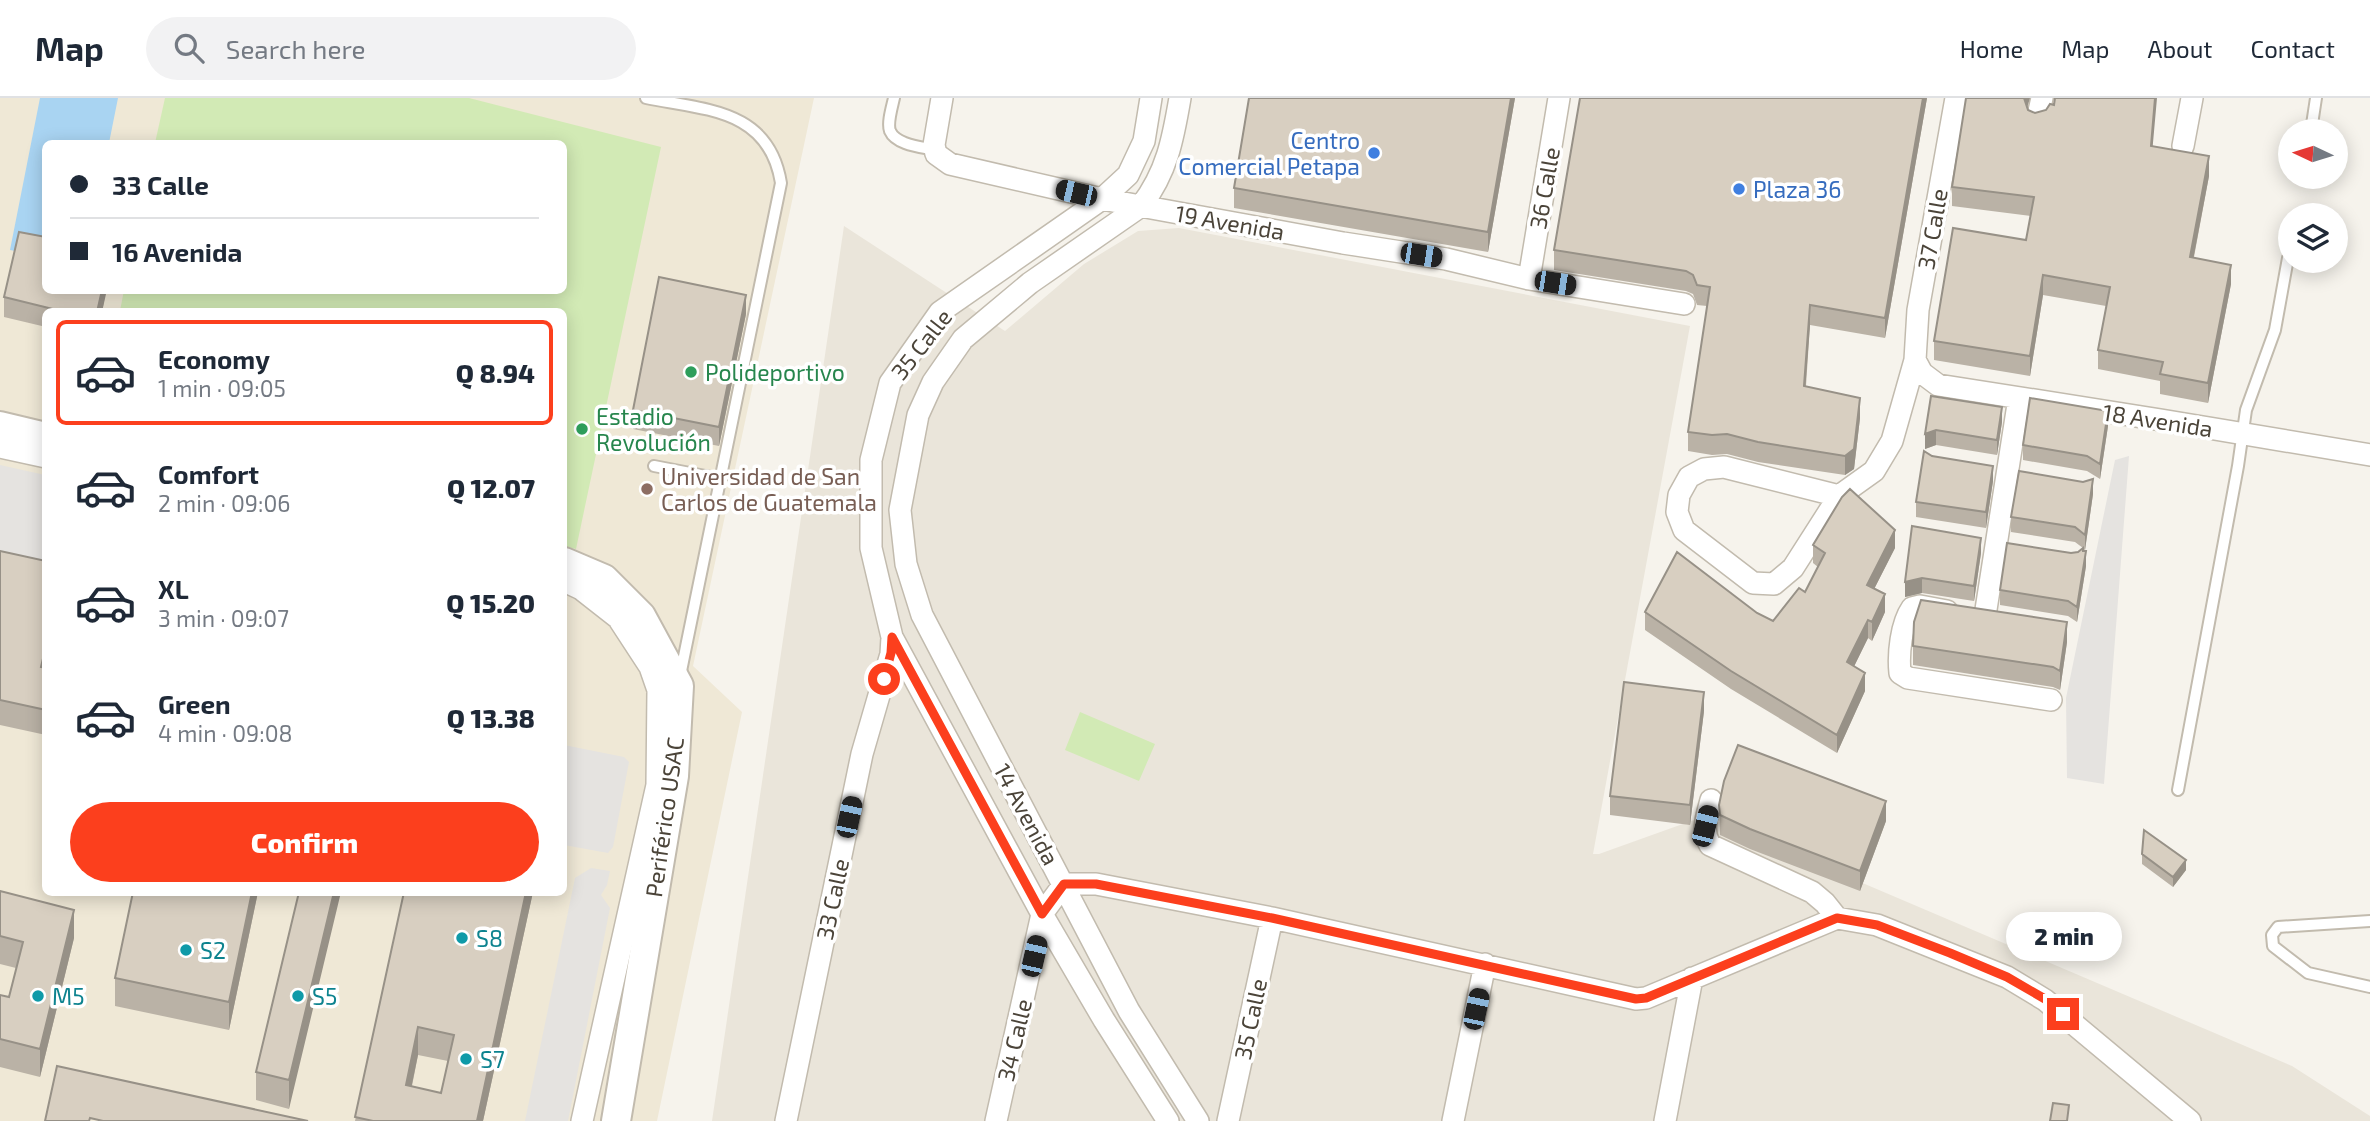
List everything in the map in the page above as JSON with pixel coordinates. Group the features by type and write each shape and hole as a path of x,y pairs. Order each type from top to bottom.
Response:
{"street":[{"path":"935,152 942,98"},
{"name":"35 Calle","path":"892,637 872,548 871,460 890,383 940,312 1102,199 1128,175 1144,141 1151,98"},
{"name":"35 Calle","path":"922,615 906,564 900,510 918,415 933,382 963,339 1030,284 1141,206 1153,190 1171,149 1180,98"},
{"name":"36 Calle","path":"1529,279 1559,98"},
{"name":"37 Calle","path":"1839,496 1874,471 1892,441 1915,360 1918,310 1956,98"},
{"path":"2037,120 2042,98"},
{"path":"2183,146 2192,98"},
{"name":"19 Avenida","path":"935,152 950,164 1102,199 1447,259 1529,279 1684,304"},
{"name":"18 Avenida","path":"1915,360 1922,373 1938,385 2370,455"},
{"path":"2019,398 1997,543 1992,617 1920,606 1912,608 1907,615 1899,664 1900,673 1908,678 2051,700"},
{"path":"0,426 42,436"},
{"path":"0,447 42,456"},
{"path":"1724,467 1839,496 1793,568 1774,584 1753,583 1700,544 1684,530 1677,512 1679,495 1689,477 1704,469 1724,467"},
{"path":"1983,467 2034,476"},
{"path":"1971,539 2022,547"},
{"path":"567,563 604,579 641,616 679,686"},
{"name":"Periférico USAC","path":"567,582 581,589 618,618 641,652 658,690 657,785 582,1121"},
{"name":"14 Avenida","path":"922,615 1129,1011 1198,1121"},
{"name":"14 Avenida","path":"892,637 1042,914 1104,1020 1168,1121"},
{"name":"33 Calle","path":"786,1121 862,754 891,653 892,637"},
{"name":"Periférico USAC","path":"616,1121 674,776 679,686"},
{"path":"1711,800 1705,826 1705,837 1710,845 1812,892 1837,918"},
{"path":"1064,884 1096,884 1272,918 1636,999 1646,998 1837,918 1877,925 2007,977 2045,999 2190,1121"},
{"name":"34 Calle","path":"996,1121 1042,914 1064,884"},
{"name":"35 Calle","path":"1228,1121 1272,918"},
{"path":"1453,1121 1485,964"},
{"path":"1665,1121 1692,978"}],"lane":[{"path":"646,98 721,113 743,121 758,133 768,146 779,171 780,194 679,686"},
{"path":"894,98 889,128 891,133 912,145 935,152"},
{"path":"2313,119 2316,98"},
{"path":"2178,790 2246,410 2275,330 2285,273"},
{"path":"654,466 721,479"},
{"path":"2370,921 2278,927 2272,935 2273,946 2308,973 2370,986"}],"shaded area":[{"name":"Universidad de San Carlos de Guatemala","path":"0,98 814,98 693,666 742,712 657,1121 0,1121"},
{"path":"844,226 1005,331 1084,264 1138,231 1179,228 1690,326 1593,854 1705,816 2292,1066 2370,1116 2370,1121 712,1121"},
{"path":"2129,456 2104,784 2067,778 2066,698 2115,460"},
{"path":"0,465 42,474 42,566 0,557"},
{"path":"567,746 624,757 629,762 613,847 608,853 567,846"},
{"path":"591,868 610,871 607,885 601,895 610,908 568,1121 525,1121 575,878"}],"green space":[{"name":"Estadio Revolución","path":"165,98 469,98 661,147 576,549 567,547 567,308 121,308 123,294 567,294 567,140 156,140"},
{"path":"1080,712 1155,744 1139,781 1065,750"}],"water":[{"path":"40,98 118,98 110,140 42,140 42,256 10,250"}],"building":[{"name":"Centro Comercial Petapa","path":"1249,98 1511,98 1488,232 1234,188"},
{"name":"Plaza 36","path":"1580,98 1923,98 1885,318 1810,305 1804,386 1860,398 1854,449 1845,456 1758,442 1727,434 1688,432 1710,287 1697,285 1693,275 1686,271 1554,250"},
{"path":"1966,98 2024,98 2028,110 2035,113 2046,110 2050,104 2054,105 2055,98 2155,98 2151,146 2209,156 2190,257 2231,265 2208,383 2160,374 2163,362 2098,350 2110,287 2043,275 2030,356 1934,341 1953,228 2026,240 2034,197 1952,187"},
{"path":"19,232 42,236 42,294 101,294 98,308 49,308 4,297"},
{"name":"Polideportivo","path":"659,277 746,295 719,427 633,410"},
{"path":"1931,396 2002,407 1997,440 1936,430 1925,434"},
{"path":"2030,398 2108,411 2100,464 2087,456 2023,445"},
{"path":"1924,451 1932,456 1993,466 1986,512 1916,502"},
{"path":"2019,471 2083,482 2093,479 2085,535 2075,527 2011,517"},
{"path":"1850,489 1895,530 1867,585 1885,594 1872,622 1868,620 1847,662 1865,673 1837,735 1731,671 1645,612 1677,552 1757,613 1773,621 1799,588 1805,592 1825,553 1813,545 1842,497"},
{"path":"1912,526 1981,538 1974,586 1922,578 1905,582"},
{"path":"2007,543 2071,553 2083,548 2083,551 2086,551 2077,607 2068,601 2000,590"},
{"path":"0,551 42,560 42,709 0,700"},
{"path":"1921,600 2067,622 2060,671 2053,667 1913,646 1914,622"},
{"path":"1624,682 1704,692 1690,805 1610,796"},
{"path":"1738,745 1886,801 1860,871 1720,815 1719,805 1724,781"},
{"path":"2144,830 2186,860 2173,877 2142,854"},
{"name":"M5","path":"0,891 74,910 40,1049 0,1039 0,995 9,997 23,942 0,936"},
{"name":"S2","path":"132,896 251,896 229,1002 115,978"},
{"name":"S5","path":"298,896 333,896 289,1080 256,1072"},
{"path":"403,896 525,896 477,1121 373,1121 355,1117","holes":["418,1027 454,1035 441,1093 406,1085"]},
{"path":"57,1066 308,1121 103,1121 90,1118 89,1121 45,1121"},
{"path":"2053,1103 2069,1105 2067,1121 2050,1121"}],"place":[{"name":"Centro Comercial Petapa","path":"1374,153"},
{"name":"Plaza 36","path":"1739,189"},
{"name":"Polideportivo","path":"691,372"},
{"name":"Estadio Revolución","path":"582,429"},
{"name":"Universidad de San Carlos de Guatemala","path":"647,489"},
{"name":"S8","path":"462,938"},
{"name":"S2","path":"186,950"},
{"name":"M5","path":"38,996"},
{"name":"S5","path":"298,996"},
{"name":"S7","path":"466,1059"}],"route":[{"path":"884,679 892,637 1042,914 1064,884 1096,884 1272,918 1636,999 1646,998 1837,918 1877,925 2007,977 2045,999 2063,1014"}]}
